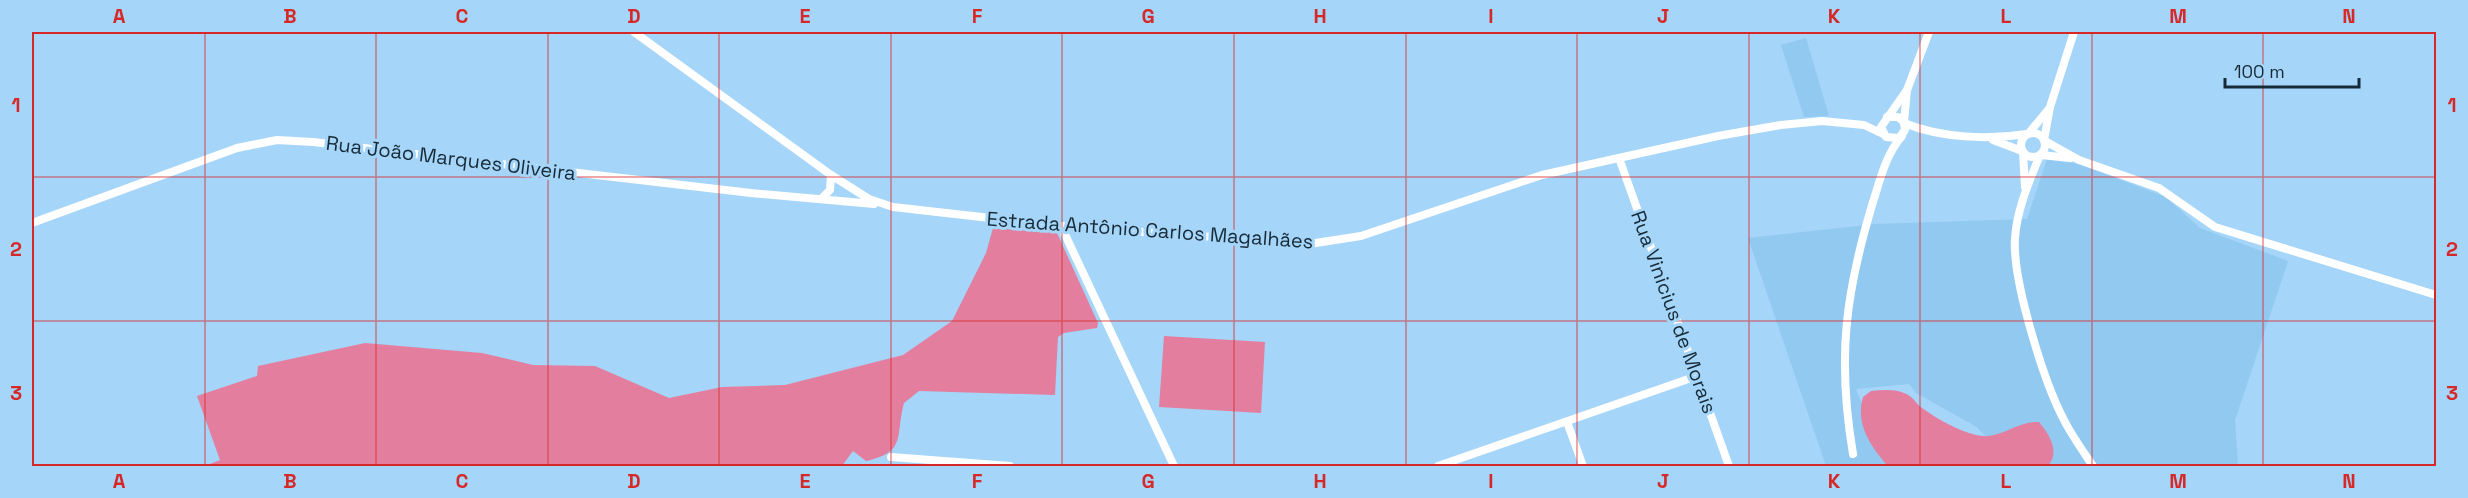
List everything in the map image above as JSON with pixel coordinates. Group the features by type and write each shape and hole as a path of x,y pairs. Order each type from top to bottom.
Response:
{"street":[{"name":"Estrada Antônio Carlos Magalhães","path":"634,32 831,176 882,205 1016,221 1270,243 1328,243 1361,236 1515,182 1782,125 1822,121 1851,123 1870,127 1883,134"},
{"path":"1918,58 1920,32"},
{"path":"1884,166 1902,135 1907,90 1929,32"},
{"path":"2074,32 2050,107 2045,149 2025,192 2015,239 2021,290 2056,402 2063,418 2093,466"},
{"path":"1853,454 1845,391 1845,326 1857,257 1884,166 1886,144 1882,123 1907,90"},
{"path":"2025,192 2021,144 2050,107"},
{"name":"Estrada Antônio Carlos Magalhães","path":"1851,123 1887,117"},
{"path":"1887,117 1898,117 1904,122 1938,132 1984,137 2036,133 2045,141 2079,160 2159,188 2215,227 2436,295"},
{"path":"1883,134 1892,140 1902,135 1938,132"},
{"path":"1984,137 2033,158 2041,155 2079,160"},
{"name":"Rua João Marques Oliveira","path":"32,223 222,153 277,140 335,144 882,205"},
{"name":"Rua Vinicius de Morais","path":"1619,158 1730,466"},
{"path":"821,199 830,190 831,176"},
{"path":"1057,225 1174,466"},
{"path":"1438,466 1697,376"},
{"path":"1567,422 1583,466"},
{"path":"891,457 1010,466"}],"shaded area":[{"path":"1806,38 1829,116 1804,117 1781,45"},
{"path":"2047,159 2078,164 2166,197 2200,228 2288,261 2235,420 2238,466 2012,466 1977,427 1916,393 1909,384 1856,389 1887,466 1826,466 1748,238 1876,224 2027,219"},
{"path":"993,228 1057,233 1098,323 1097,328 1064,333 1058,337 1055,395 919,391 904,403 899,434 894,448 888,453 866,461 853,451 842,466 205,466 220,460 197,396 257,376 258,366 365,343 482,353 533,365 595,366 669,398 722,387 785,385 903,355 952,321 986,253"},
{"path":"1164,336 1265,342 1261,413 1159,407"},
{"path":"1892,390 1904,393 1940,420 1976,435 1993,435 2023,424 2039,422 2047,432 2052,444 2052,461 2048,466 1888,466 1871,443 1863,426 1861,407 1863,397 1871,391"}]}
